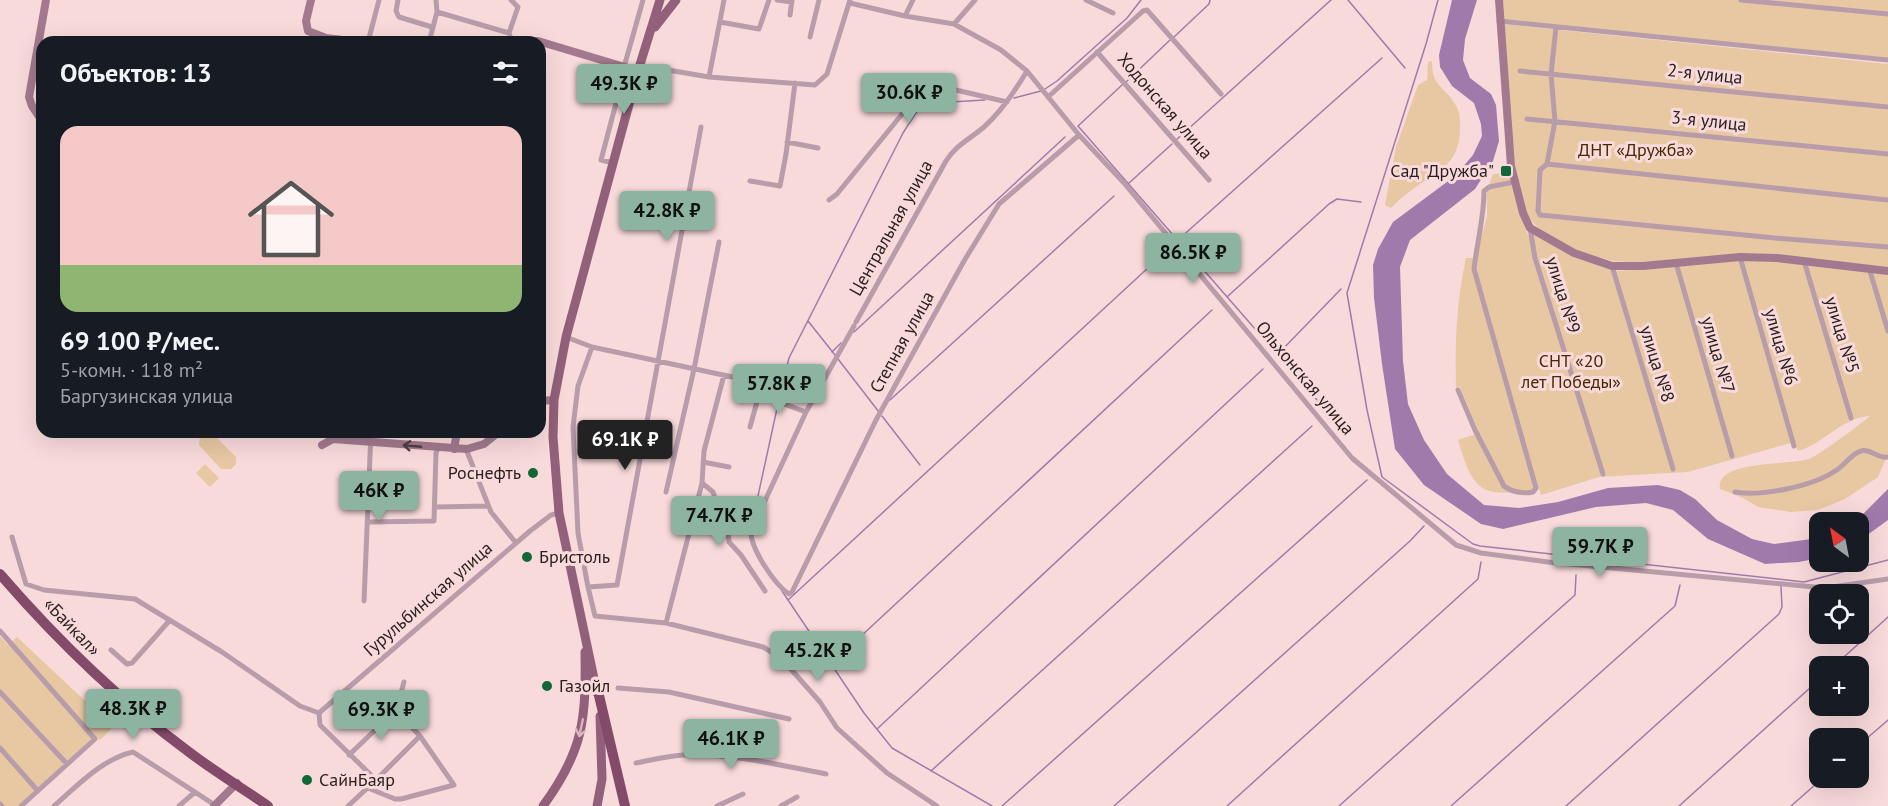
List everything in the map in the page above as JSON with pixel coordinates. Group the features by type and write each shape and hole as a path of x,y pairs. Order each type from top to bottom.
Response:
{"highway":[{"name":"«Байкал»","path":"0,574 55,636 108,688 191,754 268,806"},
{"path":"597,687 625,806"}],"main road":[{"path":"647,39 676,0"},
{"path":"597,806 602,778 602,755 597,687 559,513 553,437 554,400 566,337 638,71 660,1"},
{"path":"543,806 567,770 577,746 582,725 586,700 585,628"}],"street":[{"path":"39,36 46,0"},
{"path":"311,0 306,21 308,31 321,36"},
{"path":"370,36 379,0"},
{"path":"398,0 396,11 399,17 432,27"},
{"path":"430,36 437,12 436,0"},
{"path":"511,0 518,7"},
{"path":"510,36 520,0"},
{"path":"614,163 601,160 643,0"},
{"path":"709,77 724,0"},
{"path":"720,22 759,29 769,0"},
{"path":"777,0 792,1 790,15"},
{"path":"810,37 819,0"},
{"path":"905,16 913,0"},
{"path":"546,44 624,70 649,72 668,70 709,77 816,85 827,75 850,2 905,16 954,24 975,0"},
{"path":"1086,0 1113,13"},
{"path":"1499,0 1511,166 1523,213 1530,228 1574,253 1612,266 1627,267 1740,257 1804,261 1888,271"},
{"path":"1742,0 1888,14"},
{"path":"1048,97 1143,11 1148,10 1221,94"},
{"path":"437,12 509,33"},
{"path":"1499,21 1888,60"},
{"name":"Ольхонская улица","path":"954,24 1000,50 1027,71 1079,135 1124,183 1352,458 1456,545 1474,551 1548,562 1825,588 1888,579"},
{"path":"1556,27 1551,74 1555,121 1547,164 1540,171 1538,212 1540,215 1888,247"},
{"name":"Ходонская улица","path":"1097,52 1209,180"},
{"path":"36,56 29,97 36,112"},
{"name":"Центральная улица","path":"792,592 787,593 757,555 750,538 751,531 806,412 934,180 949,156 966,139 984,127 1007,102 1027,71"},
{"name":"2-я улица","path":"1520,71 1888,107"},
{"path":"829,200 837,194 907,108 922,82 1007,102"},
{"path":"750,181 780,186 795,83"},
{"name":"3-я улица","path":"1527,119 1888,154"},
{"path":"588,587 617,585 700,127"},
{"name":"Степная улица","path":"792,592 876,420 964,261 999,204 1079,135"},
{"path":"787,142 818,148"},
{"path":"1547,164 1888,200"},
{"path":"1458,390 1475,430 1504,486 1526,493 1536,488 1474,269 1476,245 1484,216 1484,191 1489,187 1514,182"},
{"name":"улица №9","path":"1530,228 1535,258 1603,474"},
{"path":"666,492 694,369 719,242"},
{"name":"улица №6","path":"1740,257 1794,446"},
{"name":"улица №5","path":"1804,261 1851,418"},
{"name":"улица №7","path":"1676,263 1732,456"},
{"name":"улица №8","path":"1612,266 1673,470"},
{"path":"1869,268 1888,331"},
{"path":"566,337 592,347 756,382 760,388 760,395 750,427"},
{"path":"592,347 578,386 573,427 578,533 595,616 666,623 763,648 781,658 820,702 837,728 887,773 937,806"},
{"path":"666,623 702,483 704,451 724,375"},
{"path":"760,395 806,412"},
{"path":"546,401 554,400"},
{"path":"364,601 370,438"},
{"path":"454,449 456,438"},
{"path":"322,445 333,440 466,449 484,444 492,438"},
{"path":"367,522 434,521 438,448"},
{"path":"466,449 487,506 516,543"},
{"path":"1735,492 1748,494 1810,484 1836,471 1860,451 1865,450 1882,458 1888,457"},
{"path":"703,462 729,467"},
{"path":"702,483 713,492 719,510 728,520 729,542 741,555 765,591"},
{"path":"435,507 487,506"},
{"name":"Гурульбинская улица","path":"319,713 516,543 551,515 559,513"},
{"path":"12,537 26,584"},
{"path":"17,594 26,584"},
{"path":"26,584 44,590 135,599 222,652 300,706 319,713 320,725 376,780"},
{"path":"111,650 127,664 132,663 170,620"},
{"path":"0,631 95,740 21,806"},
{"path":"349,755 396,710 404,682"},
{"path":"618,688 669,692 789,719"},
{"path":"0,692 67,764"},
{"path":"368,788 395,799 401,799 454,785 420,736 396,710"},
{"path":"348,806 420,736"},
{"path":"0,748 38,791"},
{"path":"54,806 93,773 122,754 133,752 215,805 237,783"},
{"path":"636,763 681,755 701,755 776,764 826,774"},
{"path":"179,806 195,792"},
{"path":"717,806 743,794"},
{"path":"781,806 797,796"}],"green space":[{"path":"1503,0 1888,0 1888,58 1504,20"},
{"name":"ДНТ «Дружба»","path":"1503,24 1888,64 1888,269 1779,255 1645,263 1612,261 1574,250 1537,227 1525,212 1514,164"},
{"path":"1432,61 1436,81 1458,110 1459,140 1456,150 1445,166 1406,194 1391,208 1385,205 1396,147 1418,85 1427,80 1428,62"},
{"name":"СНТ «20 лет Победы»","path":"1508,173 1528,235 1537,234 1597,265 1617,271 1752,259 1888,273 1888,454 1878,477 1845,499 1818,510 1791,512 1758,507 1720,489 1721,480 1729,473 1741,468 1800,461 1814,457 1870,416 1851,421 1816,443 1798,451 1794,442 1688,472 1599,477 1541,495 1539,488 1499,493 1486,490 1479,485 1469,472 1458,440 1479,433 1460,387 1456,388 1458,307 1466,258 1476,258 1487,216 1487,191 1493,174"},
{"path":"200,438 217,438 236,457 236,464 231,469 221,469 199,445"},
{"path":"205,464 219,478 210,487 196,473"},
{"path":"0,636 8,645 17,637 113,727 100,740 95,736 18,806 0,806"}],"shaded area":[{"path":"1452,0 1477,0 1465,39 1463,60 1470,78 1491,94 1496,105 1499,141 1493,161 1475,189 1410,240 1400,267 1403,361 1408,404 1424,440 1447,474 1484,505 1519,508 1558,502 1608,488 1658,485 1680,490 1695,499 1717,520 1752,539 1774,544 1809,539 1809,560 1765,564 1708,539 1673,510 1646,503 1596,507 1503,529 1481,524 1424,485 1395,449 1374,298 1373,265 1378,249 1393,222 1455,176 1473,155 1482,136 1481,124 1474,103 1452,86 1440,67 1439,55"},
{"path":"1888,489 1888,520 1869,534 1869,512 1865,512"}],"waterway":[{"path":"1045,89 1057,81 1127,18 1141,0"},
{"path":"1174,37 1209,4 1210,0"},
{"path":"1176,140 1331,0"},
{"path":"1348,0 1405,68"},
{"path":"1438,0 1347,293 1367,410 1382,477 1473,544 1480,546 1804,582 1888,560"},
{"path":"1126,82 1170,40"},
{"path":"1179,239 1382,58"},
{"path":"1122,85 1078,126 1324,408"},
{"path":"1014,98 1041,91"},
{"path":"779,399 789,358 903,133 917,111 932,103 985,100"},
{"path":"854,332 1065,137"},
{"path":"1129,183 1172,144"},
{"path":"890,400 1114,196"},
{"path":"1228,296 1329,204 1337,199 1361,202"},
{"path":"788,600 1162,255"},
{"path":"1279,353 1341,289"},
{"path":"831,664 1212,310"},
{"path":"808,321 835,355"},
{"path":"832,352 841,343"},
{"path":"838,359 879,412"},
{"path":"877,729 1263,369"},
{"path":"751,528 778,404"},
{"path":"882,416 920,465"},
{"path":"931,771 1312,426"},
{"path":"1002,806 1367,480"},
{"path":"1114,806 1424,526"},
{"path":"1227,806 1478,579 1481,562"},
{"path":"1339,806 1575,595 1576,575"},
{"path":"1451,806 1675,606 1680,585"},
{"path":"1566,806 1779,614 1782,607 1781,586"},
{"path":"782,591 864,713 892,748 992,806"},
{"path":"1845,656 1888,617"},
{"path":"1679,806 1809,689"},
{"path":"1869,736 1888,720"},
{"path":"1791,806 1811,788"}],"place":[{"name":"Сад \"Дружба\"","path":"1506,171"},
{"name":"Роснефть","path":"533,473"},
{"name":"Бристоль","path":"527,557"},
{"name":"Газойл","path":"547,686"},
{"name":"СайнБаяр","path":"307,780"}]}
